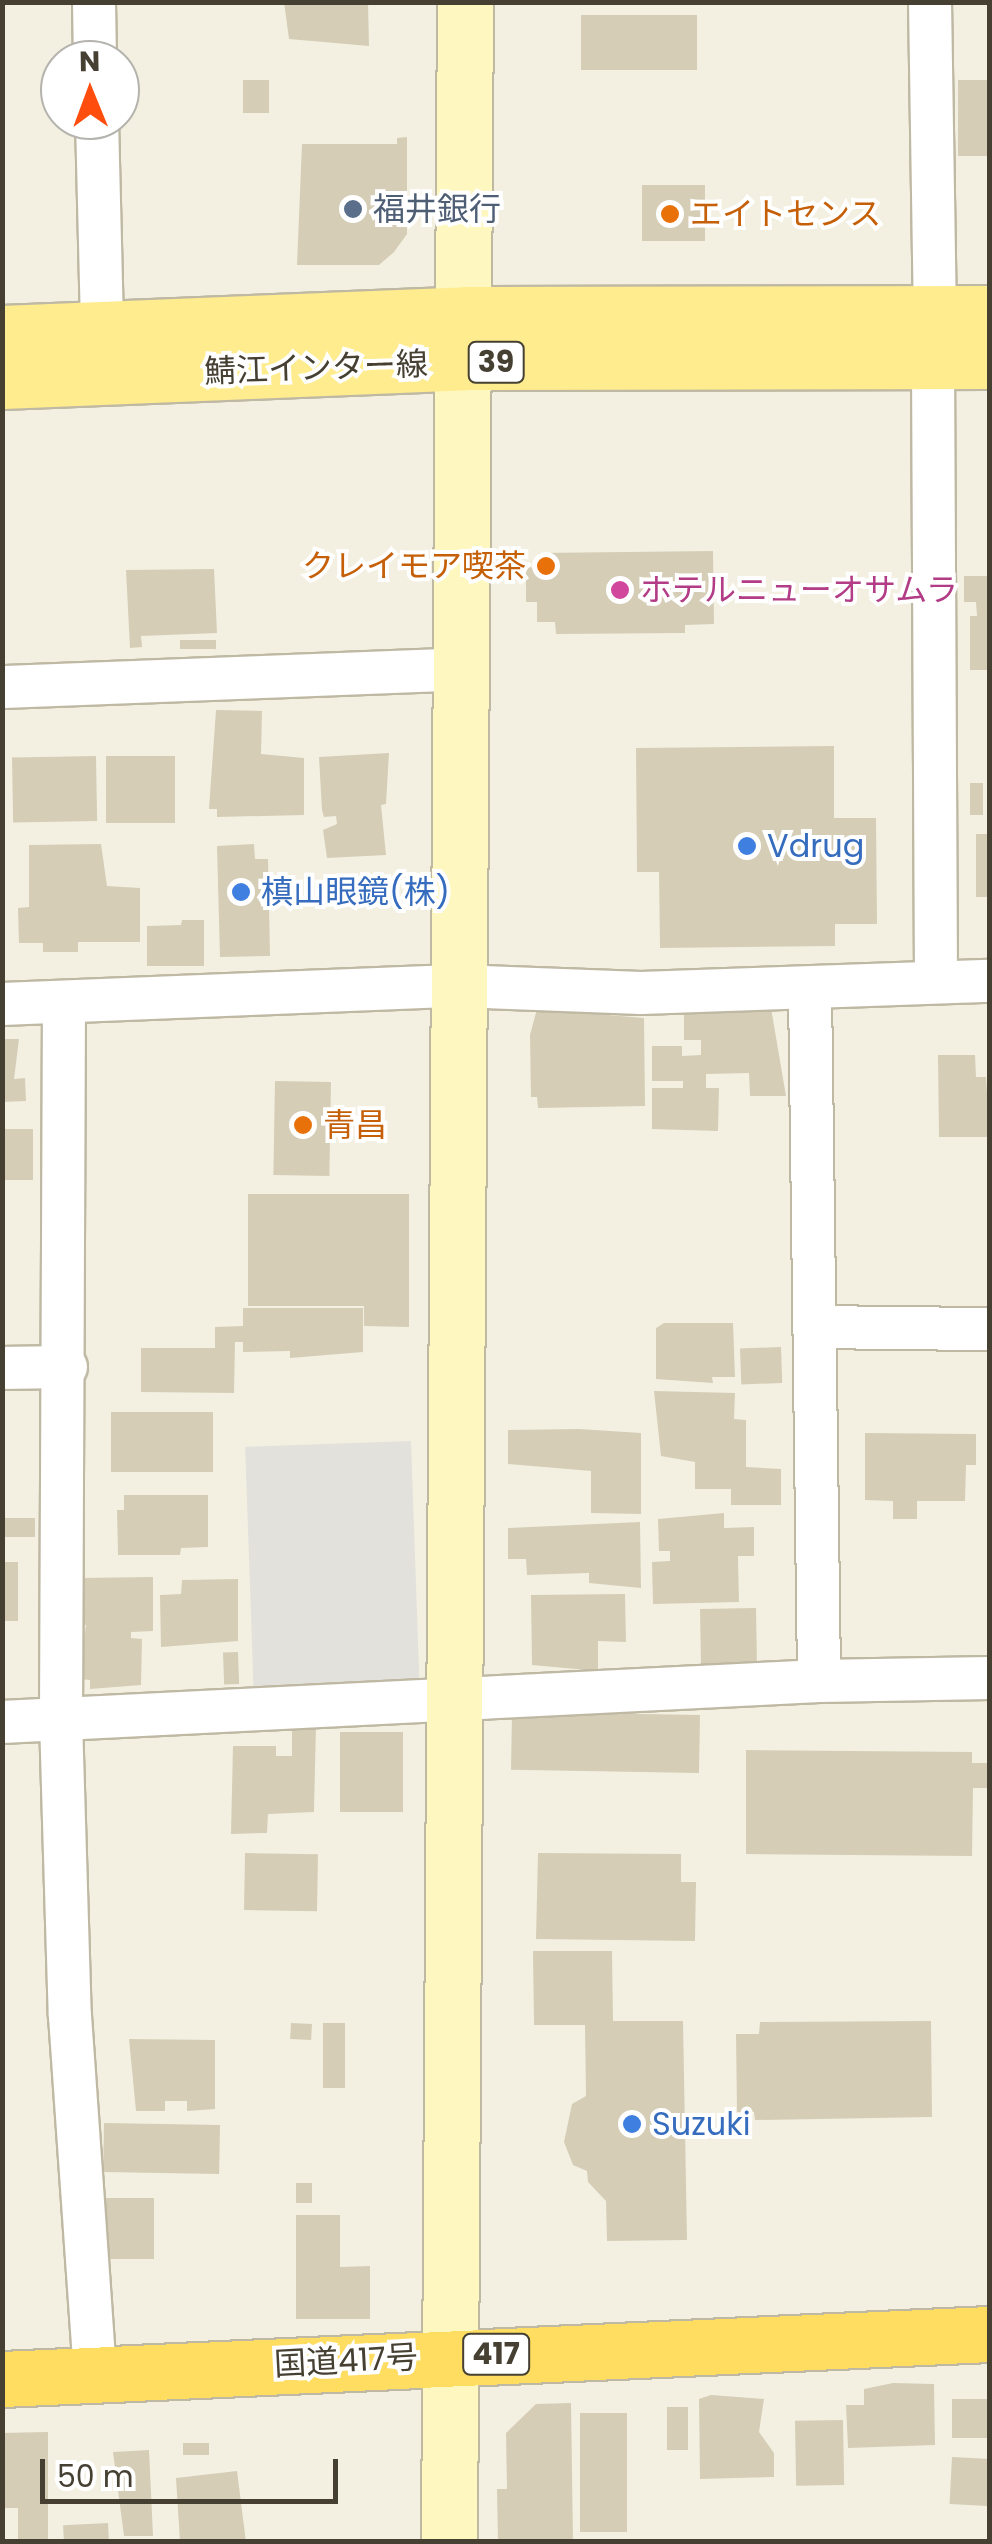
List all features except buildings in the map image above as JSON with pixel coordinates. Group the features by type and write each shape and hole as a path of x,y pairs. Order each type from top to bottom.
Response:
{"highway":[{"name":"国道417号","path":"2,2379 990,2334"}],"main road":[{"name":"鯖江インター線","path":"2,333 102,328 466,338 934,337 990,313"},
{"name":"鯖江インター線","path":"934,337 990,361"},
{"name":"鯖江インター線","path":"2,381 466,338"}],"street":[{"path":"94,2 95,40"},
{"path":"449,2542 466,338 464,2"},
{"path":"930,2 936,982"},
{"path":"97,140 102,328"},
{"path":"2,687 462,669"},
{"path":"2,1004 460,986 640,993 990,981"},
{"path":"810,988 818,1681"},
{"path":"64,1003 66,1367 61,1720 70,2016 95,2372"},
{"path":"815,1327 990,1329"},
{"path":"2,1368 66,1367"},
{"path":"2,1722 818,1681 990,1678"}],"shaded area":[{"path":"411,1441 419,1682 254,1688 245,1447"}],"place":[{"name":"福井銀行","path":"353,209"},
{"name":"エイトセンス","path":"670,214"},
{"name":"クレイモア喫茶","path":"546,566"},
{"name":"ホテルニューオサムラ","path":"620,590"},
{"name":"Vdrug","path":"747,846"},
{"name":"槙山眼鏡(株)","path":"241,892"},
{"name":"青昌","path":"303,1125"},
{"name":"Suzuki","path":"632,2124"}]}
